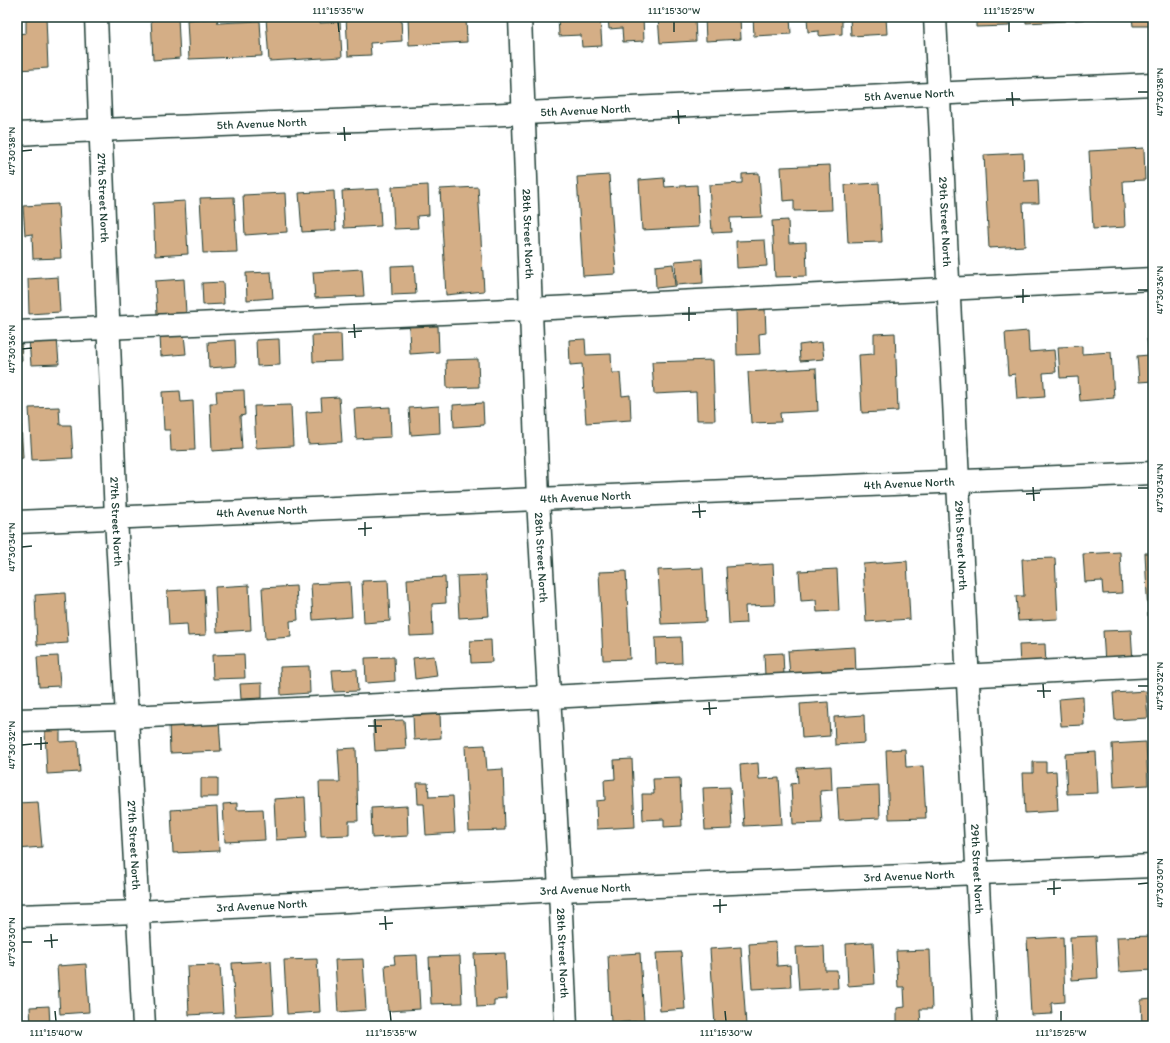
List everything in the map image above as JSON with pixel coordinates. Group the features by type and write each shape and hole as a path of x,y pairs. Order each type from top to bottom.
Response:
{"street":[{"name":"27th Street North","path":"96,17 116,518 144,1026"},
{"name":"28th Street North","path":"520,17 538,499 560,890 566,1026"},
{"name":"29th Street North","path":"936,17 985,1026"},
{"name":"5th Avenue North","path":"17,134 524,113 939,92 1153,84"},
{"path":"17,332 1153,279"},
{"name":"4th Avenue North","path":"17,522 958,481 1153,474"},
{"path":"17,720 127,717 549,697 1153,666"},
{"name":"3rd Avenue North","path":"17,916 138,912 560,890 1153,866"}],"building":[{"path":"26,17 46,17 48,68 19,70 17,34 26,33"},
{"path":"151,17 178,17 180,58 153,60"},
{"path":"319,17 320,23 340,22 342,57 269,61 266,18"},
{"path":"346,17 401,17 402,41 370,43 371,55 348,56"},
{"path":"408,17 466,17 467,42 409,45"},
{"path":"558,17 600,17 602,46 582,47 581,35 559,36"},
{"path":"608,17 643,17 644,41 623,42 622,28 609,29"},
{"path":"658,17 695,17 696,41 660,43"},
{"path":"705,17 740,17 741,39 706,41"},
{"path":"753,17 790,17 791,34 754,36"},
{"path":"807,17 842,17 842,34 819,36 819,31 808,32"},
{"path":"850,17 886,17 887,34 851,36"},
{"path":"976,17 1009,17 1009,26 976,27"},
{"path":"1026,17 1066,17 1066,21 1026,23"},
{"path":"1075,17 1114,17 1114,18 1075,20"},
{"path":"1132,17 1153,17 1153,19 1149,19 1149,26 1133,26"},
{"path":"217,18 218,23 260,21 262,56 189,59 187,20"},
{"path":"1144,148 1145,180 1123,181 1125,227 1093,229 1089,151"},
{"path":"1023,153 1024,181 1038,180 1039,203 1023,203 1025,246 989,248 984,155"},
{"path":"830,165 832,210 794,211 794,200 783,201 781,167"},
{"path":"759,173 762,217 730,218 731,232 712,233 709,185 742,183 742,174"},
{"path":"609,175 616,274 583,276 577,177"},
{"path":"664,178 665,187 697,185 699,227 642,230 639,180"},
{"path":"879,183 882,242 848,243 845,185"},
{"path":"428,185 429,215 417,216 418,228 394,229 392,187"},
{"path":"478,187 484,291 446,295 440,189"},
{"path":"379,189 381,226 344,228 342,191"},
{"path":"334,191 336,230 302,232 299,193"},
{"path":"285,193 287,232 245,235 243,195"},
{"path":"234,197 237,252 203,253 200,198"},
{"path":"185,201 188,254 155,256 153,203"},
{"path":"58,204 61,258 33,259 32,234 25,235 23,206"},
{"path":"788,220 789,243 806,242 807,276 775,277 772,221"},
{"path":"765,240 767,266 737,268 736,241"},
{"path":"702,259 703,283 676,285 675,261"},
{"path":"673,264 675,286 656,288 655,266"},
{"path":"414,265 416,294 392,295 391,266"},
{"path":"362,269 364,296 315,298 313,272"},
{"path":"271,272 273,298 247,300 246,273"},
{"path":"58,277 60,312 29,314 28,279"},
{"path":"184,279 186,313 157,314 155,281"},
{"path":"223,282 224,304 203,305 202,283"},
{"path":"765,308 766,333 759,334 760,354 737,355 736,309"},
{"path":"438,326 439,352 410,354 409,327"},
{"path":"1028,331 1029,352 1054,350 1056,372 1043,373 1045,397 1017,399 1015,374 1008,375 1005,333"},
{"path":"895,333 898,411 862,413 859,355 874,354 874,334"},
{"path":"184,334 186,354 161,356 160,335"},
{"path":"341,334 342,361 313,362 312,335"},
{"path":"57,338 59,364 31,365 29,340"},
{"path":"17,339 21,339 22,361 17,362"},
{"path":"279,339 280,365 257,366 256,340"},
{"path":"585,339 586,355 611,354 612,373 620,373 622,396 630,395 631,420 586,423 582,364 570,365 569,340"},
{"path":"1147,339 1153,339 1153,381 1139,382 1137,356 1149,355"},
{"path":"235,340 236,366 209,368 208,342"},
{"path":"822,342 824,359 800,361 799,345"},
{"path":"1082,346 1082,354 1111,352 1114,398 1080,401 1078,377 1060,378 1058,347"},
{"path":"478,359 479,387 447,388 446,360"},
{"path":"713,360 715,420 697,420 696,392 654,394 652,362"},
{"path":"816,368 818,411 780,413 781,422 751,423 748,372"},
{"path":"244,390 245,415 240,416 242,449 212,451 210,403 217,403 216,391"},
{"path":"180,391 181,402 193,401 195,450 171,451 170,430 164,430 162,392"},
{"path":"339,397 342,442 308,444 306,412 322,411 321,398"},
{"path":"483,403 484,425 454,427 453,405"},
{"path":"291,405 293,446 256,448 254,406"},
{"path":"439,406 440,433 411,435 409,408"},
{"path":"59,407 60,425 71,425 73,458 32,460 29,408"},
{"path":"390,407 391,437 356,439 354,409"},
{"path":"17,424 21,424 23,458 17,459"},
{"path":"1120,552 1122,593 1103,594 1102,581 1085,582 1083,554"},
{"path":"1145,553 1153,553 1153,616 1148,616"},
{"path":"1055,558 1058,619 1018,621 1016,596 1024,596 1022,559"},
{"path":"907,561 910,619 866,622 863,564"},
{"path":"773,564 775,605 745,606 746,623 729,624 726,567"},
{"path":"703,568 706,622 661,624 658,570"},
{"path":"837,569 839,611 817,612 816,600 801,601 799,571"},
{"path":"626,571 630,659 603,660 599,572"},
{"path":"486,575 489,616 459,618 457,576"},
{"path":"445,577 446,603 432,604 433,635 410,636 407,579"},
{"path":"388,580 390,621 364,623 362,581"},
{"path":"350,582 352,617 313,620 311,584"},
{"path":"249,585 251,630 217,632 215,587"},
{"path":"296,586 298,620 290,621 291,637 265,639 262,588"},
{"path":"204,589 206,635 188,636 187,624 169,625 167,591"},
{"path":"65,593 68,643 37,645 35,595"},
{"path":"1131,630 1133,662 1105,664 1103,631"},
{"path":"681,637 682,663 656,664 655,638"},
{"path":"491,640 492,662 471,663 470,641"},
{"path":"1045,644 1046,665 1020,667 1019,645"},
{"path":"855,647 856,673 790,676 788,651"},
{"path":"783,653 784,675 765,676 764,654"},
{"path":"244,654 245,678 213,679 212,655"},
{"path":"58,656 60,686 39,687 37,657"},
{"path":"434,656 437,676 415,679 413,658"},
{"path":"394,657 395,681 366,683 365,658"},
{"path":"309,666 310,693 281,695 280,667"},
{"path":"357,669 358,691 334,692 332,670"},
{"path":"262,683 262,698 241,699 240,684"},
{"path":"1146,691 1148,718 1115,720 1113,693"},
{"path":"1083,697 1084,725 1061,726 1059,699"},
{"path":"828,702 830,736 802,738 800,704"},
{"path":"440,714 441,738 414,740 413,715"},
{"path":"864,715 865,743 835,745 834,717"},
{"path":"404,720 406,749 375,751 373,721"},
{"path":"219,721 221,751 170,753 169,723"},
{"path":"60,730 60,742 78,741 80,772 47,774 45,731"},
{"path":"1146,742 1148,785 1114,787 1112,744"},
{"path":"485,745 487,770 503,769 505,830 469,831 465,746"},
{"path":"356,748 358,821 349,821 349,835 321,836 319,782 340,782 338,749"},
{"path":"905,749 906,767 923,766 926,818 889,819 886,750"},
{"path":"1096,752 1098,793 1067,794 1065,754"},
{"path":"18,755 19,780 17,780"},
{"path":"632,759 635,827 597,829 596,801 605,800 604,780 615,779 614,760"},
{"path":"1033,762 1046,762 1046,772 1056,771 1058,811 1025,813 1023,773 1033,773"},
{"path":"758,763 759,779 779,778 782,824 744,826 740,765"},
{"path":"831,766 832,790 820,791 822,823 793,824 791,784 798,783 797,768"},
{"path":"201,778 218,778 218,797 201,797"},
{"path":"680,778 682,826 664,827 664,819 643,820 642,794 654,794 653,779"},
{"path":"417,783 428,783 429,797 453,796 455,833 426,835 424,804 418,804"},
{"path":"879,785 880,818 839,820 837,787"},
{"path":"730,787 732,829 705,830 703,788"},
{"path":"305,797 307,838 276,840 274,799"},
{"path":"38,802 42,847 17,849 17,803"},
{"path":"237,803 237,810 263,809 265,840 225,842 223,804"},
{"path":"407,806 408,836 372,838 371,808"},
{"path":"217,807 219,851 173,853 171,810"},
{"path":"1096,936 1098,978 1072,980 1070,937"},
{"path":"1153,936 1153,970 1119,972 1117,937"},
{"path":"1063,937 1065,1002 1051,1003 1052,1014 1031,1015 1027,939"},
{"path":"776,942 777,966 790,965 791,987 752,989 749,944"},
{"path":"873,942 875,984 848,986 846,944"},
{"path":"824,946 825,970 837,970 838,988 799,990 796,947"},
{"path":"741,947 746,1026 715,1026 710,949"},
{"path":"930,950 932,1009 920,1009 921,1026 897,1026 897,1008 905,1007 904,987 898,987 896,951"},
{"path":"681,952 685,1009 660,1011 656,953"},
{"path":"505,953 507,999 494,1000 494,1006 477,1007 474,954"},
{"path":"640,953 644,1021 611,1023 608,955"},
{"path":"417,955 420,1009 388,1011 385,965 395,964 394,956"},
{"path":"460,956 462,1003 431,1004 429,957"},
{"path":"317,959 320,1012 287,1014 284,960"},
{"path":"363,959 366,1010 338,1012 335,960"},
{"path":"271,961 274,1014 235,1016 232,963"},
{"path":"86,964 89,1012 60,1014 57,966"},
{"path":"220,965 223,1013 189,1015 187,966"},
{"path":"1153,999 1153,1026 1142,1026 1141,1000"},
{"path":"49,1006 50,1026 31,1026 30,1007"}]}
